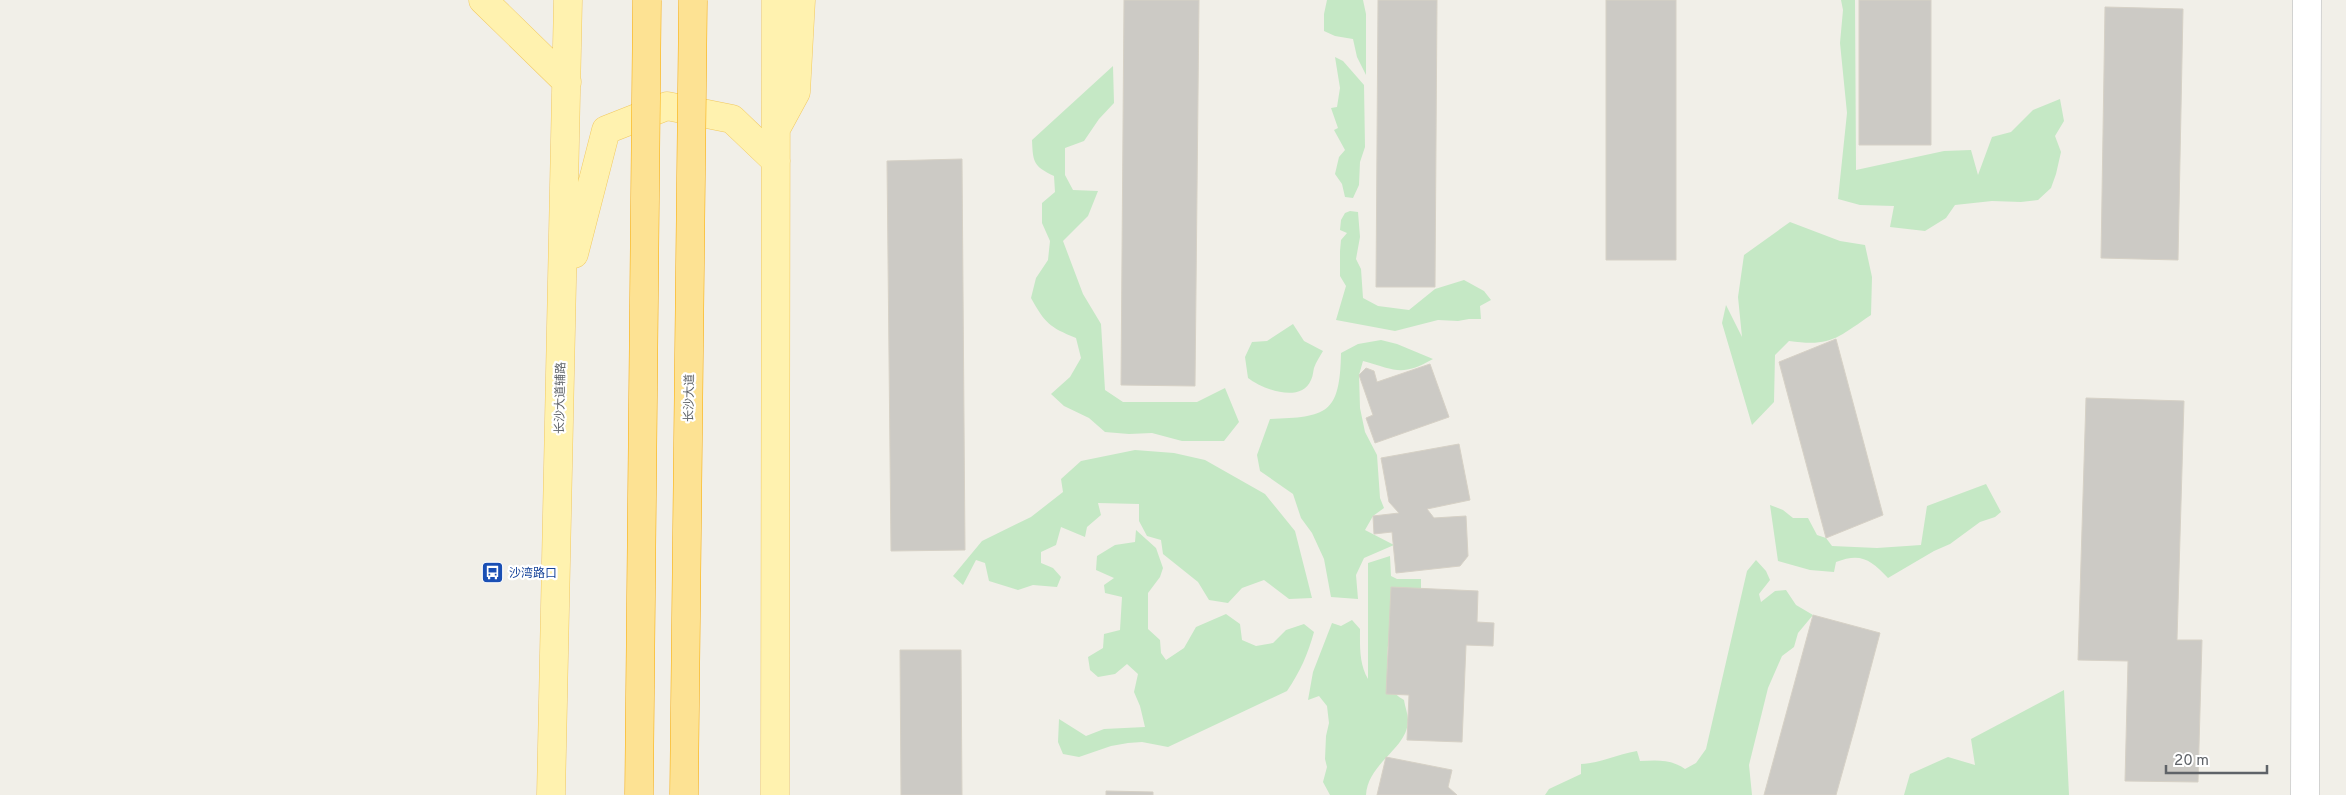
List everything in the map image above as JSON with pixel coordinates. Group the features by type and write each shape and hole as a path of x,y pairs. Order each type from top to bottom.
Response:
{"highway":[{"path":"640,795 646,0"},
{"name":"长沙大道","path":"684,795 693,0"}],"main road":[{"path":"482,0 566,82"},
{"name":"长沙大道辅路","path":"551,795 568,0"},
{"path":"776,0 776,795"},
{"path":"776,131 796,92 801,0"},
{"path":"562,302 606,130 667,106 732,119 776,161"}],"street":[{"path":"2305,795 2307,0"}],"green space":[{"path":"1327,0 1363,0 1366,14 1366,75 1357,57 1353,39 1335,36 1324,31 1324,14"},
{"path":"1841,0 1855,0 1856,170 1944,151 1971,150 1978,175 1992,137 2011,132 2033,110 2060,99 2064,121 2055,136 2061,152 2051,188 2038,200 2021,202 1992,201 1955,205 1946,218 1925,231 1890,227 1894,206 1860,205 1838,199 1847,113 1840,43 1843,10"},
{"path":"1335,57 1343,61 1364,85 1365,147 1360,162 1359,185 1353,198 1345,197 1342,184 1335,174 1339,157 1345,150 1334,130 1338,128 1331,108 1337,107 1340,88"},
{"path":"1113,66 1114,103 1099,119 1084,141 1065,148 1065,175 1073,190 1098,191 1088,216 1063,241 1083,294 1101,324 1105,390 1123,402 1197,402 1225,388 1239,422 1224,441 1182,441 1152,433 1105,432 1089,418 1064,406 1051,394 1070,377 1081,358 1076,338 1060,331 1044,319 1031,298 1036,278 1048,260 1050,241 1042,223 1042,203 1055,192 1054,176 1038,166 1033,154 1032,140"},
{"path":"1350,211 1358,212 1360,237 1356,259 1361,269 1363,298 1378,306 1409,310 1435,289 1464,280 1484,291 1491,300 1480,306 1481,319 1438,320 1395,331 1336,320 1346,286 1340,276 1341,240 1347,233 1340,230 1341,220 1345,213"},
{"path":"1790,222 1840,241 1865,245 1872,277 1871,315 1833,339 1815,343 1789,341 1775,355 1774,402 1752,425 1722,323 1726,305 1742,337 1738,297 1744,255"},
{"path":"1293,324 1304,341 1323,351 1315,366 1311,380 1306,387 1290,393 1281,392 1271,390 1248,378 1245,357 1252,342 1267,341"},
{"path":"1381,340 1397,344 1433,359 1422,365 1405,370 1391,369 1363,361 1359,375 1360,408 1365,432 1377,455 1380,498 1384,508 1373,516 1365,530 1394,545 1364,558 1356,575 1358,599 1331,597 1324,559 1312,533 1301,518 1293,494 1260,471 1257,455 1270,419 1317,413 1326,408 1333,400 1338,389 1341,353 1358,344"},
{"path":"1135,450 1174,453 1205,460 1265,494 1295,531 1312,598 1289,599 1264,580 1242,588 1228,603 1209,600 1198,582 1163,554 1161,540 1147,536 1139,521 1139,504 1098,503 1101,515 1087,527 1085,537 1061,527 1056,545 1041,552 1041,563 1053,568 1061,577 1057,587 1033,585 1018,590 989,581 985,563 976,560 963,585 953,576 982,541 1031,517 1063,492 1061,479 1081,461"},
{"path":"1986,484 2001,512 1995,517 1980,522 1950,544 1934,551 1888,578 1871,562 1859,558 1836,562 1834,572 1810,570 1778,561 1770,505 1783,510 1793,518 1808,518 1817,535 1826,538 1832,546 1877,548 1921,545 1927,506"},
{"path":"1136,530 1156,548 1163,568 1160,577 1148,593 1148,629 1160,640 1161,653 1166,660 1184,648 1196,627 1226,614 1240,624 1242,640 1256,646 1273,643 1286,630 1304,624 1314,632 1312,640 1300,670 1287,691 1168,747 1142,742 1111,746 1079,757 1063,754 1058,742 1059,719 1086,736 1104,729 1145,727 1140,706 1134,692 1138,674 1127,664 1115,674 1098,677 1090,670 1088,657 1103,648 1104,634 1120,630 1122,597 1105,593 1104,585 1114,578 1096,570 1097,556 1115,545 1135,542"},
{"path":"1390,556 1391,576 1397,579 1421,579 1421,590 1392,611 1388,642 1388,676 1395,693 1404,700 1408,718 1406,730 1402,739 1373,773 1368,783 1366,795 1330,795 1323,782 1327,767 1325,759 1326,736 1329,723 1327,706 1319,696 1308,700 1313,672 1332,623 1341,626 1352,620 1360,629 1362,661 1368,679 1368,563"},
{"path":"1756,560 1766,571 1770,580 1759,594 1761,602 1775,591 1786,590 1796,605 1813,615 1798,633 1794,647 1782,656 1768,688 1749,765 1752,795 1545,795 1549,789 1581,774 1581,764 1596,762 1630,752 1637,751 1640,761 1658,760 1669,762 1685,769 1696,763 1706,749 1747,571"},
{"path":"2064,690 2069,795 1904,795 1910,774 1948,757 1975,765 1971,739"}],"building":[{"path":"1124,0 1199,0 1195,386 1121,385"},
{"path":"1378,0 1437,0 1435,287 1376,287"},
{"path":"1606,0 1676,0 1676,260 1606,260"},
{"path":"1859,0 1931,0 1931,145 1859,145"},
{"path":"2105,7 2183,9 2178,260 2101,258"},
{"path":"962,159 965,550 891,551 887,161"},
{"path":"1836,339 1883,515 1826,538 1779,362"},
{"path":"1430,364 1449,417 1375,443 1366,418 1373,415 1359,375 1366,368 1374,371 1377,382"},
{"path":"2086,398 2184,401 2177,640 2202,640 2198,782 2125,781 2128,661 2078,660"},
{"path":"1459,444 1470,500 1427,509 1434,518 1466,516 1468,556 1460,566 1396,573 1392,532 1374,534 1373,516 1399,513 1389,502 1381,458"},
{"path":"1391,587 1478,591 1477,622 1494,623 1493,646 1466,645 1462,742 1407,740 1409,695 1386,694"},
{"path":"1813,615 1880,633 1855,727 1836,795 1764,795"},
{"path":"900,650 961,650 962,795 901,795"},
{"path":"1386,757 1452,770 1448,787 1457,795 1377,795"},
{"path":"1106,791 1153,792 1153,795 1106,795"}],"place":[{"name":"沙湾路口","path":"493,573"}]}
